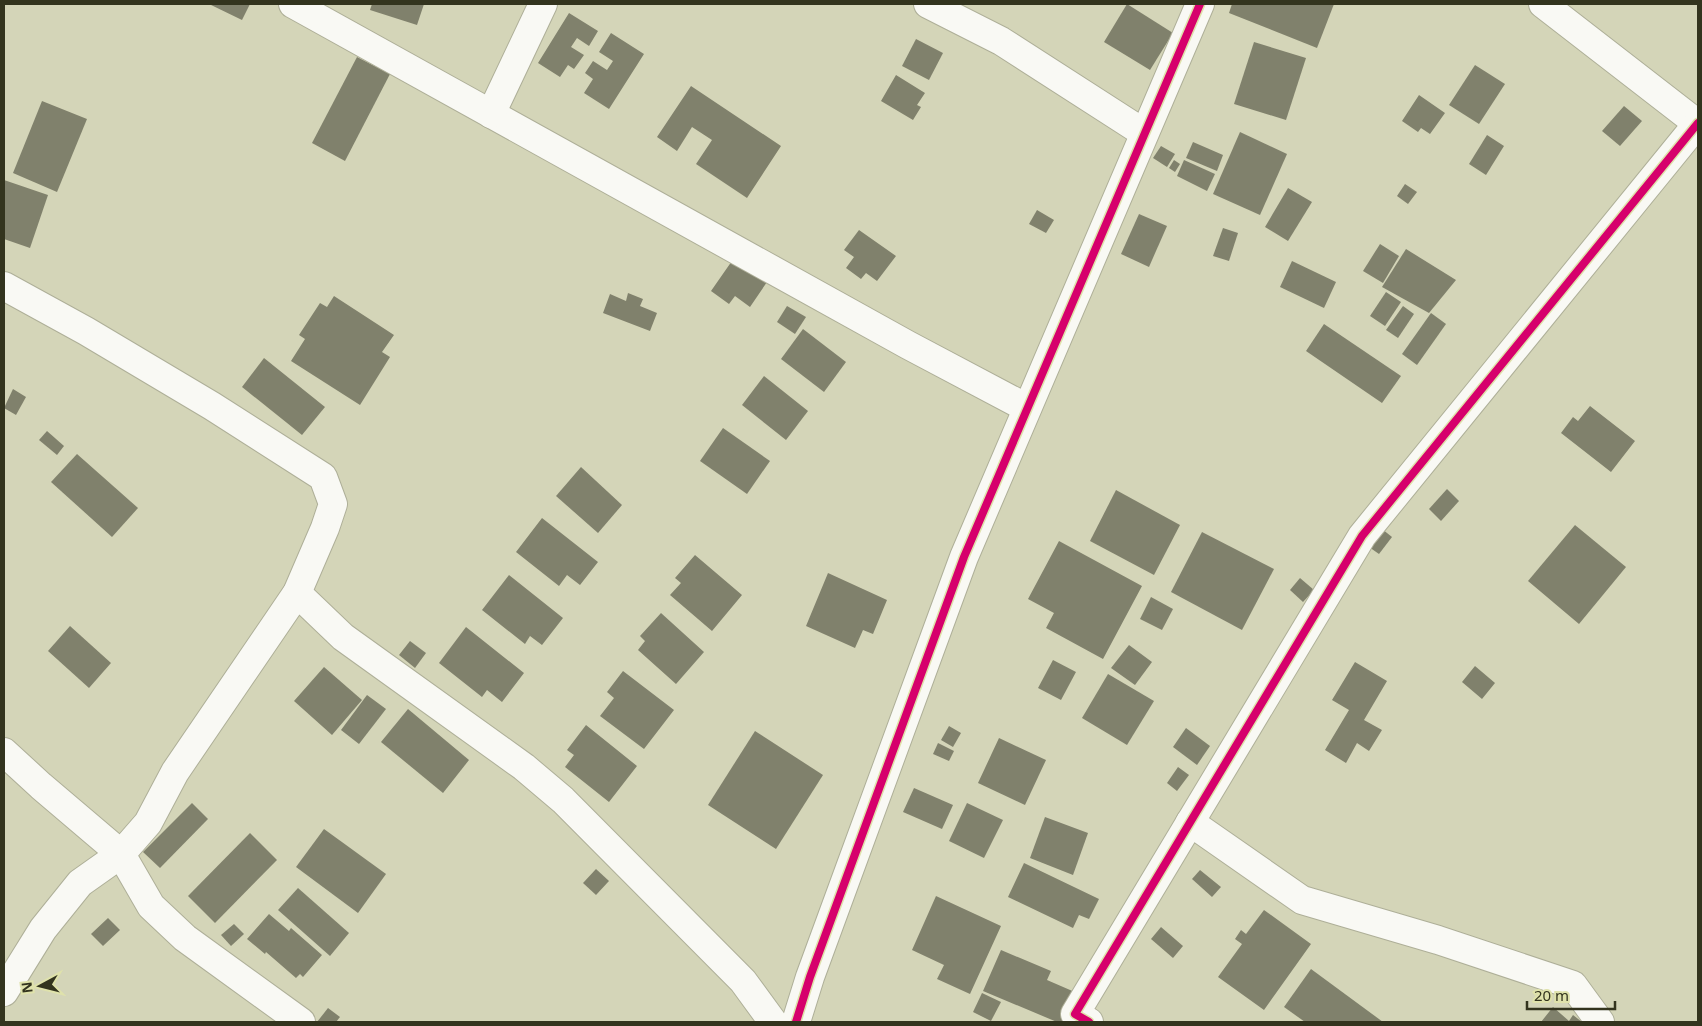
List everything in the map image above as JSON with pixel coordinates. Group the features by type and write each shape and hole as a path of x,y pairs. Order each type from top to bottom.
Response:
{"street":[{"path":"293,4 908,345 1027,408"},
{"path":"491,114 543,4"},
{"path":"928,4 1001,41 1144,133"},
{"path":"796,1022 810,977 964,556 1200,4"},
{"path":"1089,1022 1075,1014 1362,536 1698,123 1542,4"},
{"path":"4,286 86,331 212,406 323,477 333,504 325,528 297,593 175,772 148,823 121,854 80,883 43,929 4,992"},
{"path":"297,593 343,637 524,767 563,800 743,981 773,1022"},
{"path":"4,752 121,854 151,906 178,932 301,1022"},
{"path":"1190,822 1302,900 1438,940 1573,985 1600,1022"}],"building":[{"path":"209,4 250,4 242,20"},
{"path":"372,4 424,4 417,25 370,10"},
{"path":"1127,4 1173,33 1150,70 1104,42"},
{"path":"1232,4 1334,4 1317,48 1229,13"},
{"path":"569,13 598,31 589,46 577,38 571,47 584,55 574,69 568,65 560,77 538,63"},
{"path":"611,33 644,54 609,109 584,93 593,79 585,73 593,61 607,70 613,61 599,52"},
{"path":"916,39 943,53 929,80 902,66"},
{"path":"1254,42 1306,58 1286,120 1234,104"},
{"path":"357,57 390,74 345,161 312,143"},
{"path":"1475,65 1505,84 1479,124 1449,105"},
{"path":"896,75 925,93 917,105 921,107 913,120 881,101"},
{"path":"691,86 781,146 747,198 696,164 712,140 692,127 677,151 657,137"},
{"path":"1419,95 1445,113 1430,134 1421,128 1418,132 1402,121"},
{"path":"42,101 87,119 57,192 13,173"},
{"path":"1624,106 1642,121 1620,146 1602,131"},
{"path":"1240,132 1287,154 1260,215 1213,194"},
{"path":"1487,135 1504,146 1486,175 1469,164"},
{"path":"1193,142 1223,155 1217,171 1186,158"},
{"path":"1161,146 1175,154 1167,167 1153,158"},
{"path":"1174,160 1180,164 1175,172 1169,168"},
{"path":"1184,160 1215,174 1207,191 1177,176"},
{"path":"4,180 48,195 30,248 4,239"},
{"path":"1405,184 1417,192 1408,204 1397,196"},
{"path":"1288,188 1312,202 1288,241 1265,227"},
{"path":"1037,210 1054,220 1046,233 1029,224"},
{"path":"1139,214 1167,226 1149,267 1121,254"},
{"path":"1223,228 1238,233 1229,261 1213,256"},
{"path":"859,230 896,256 877,281 866,273 861,279 846,268 854,257 844,250"},
{"path":"1380,244 1399,256 1383,283 1363,271"},
{"path":"1406,249 1456,280 1429,313 1382,287"},
{"path":"734,258 767,282 750,307 735,296 729,304 711,291"},
{"path":"1292,261 1336,282 1324,308 1280,287"},
{"path":"1386,292 1401,302 1385,326 1370,316"},
{"path":"628,293 643,299 640,306 657,313 650,331 603,313 610,294 626,301"},
{"path":"334,296 394,335 382,352 390,357 360,405 291,361 305,339 299,335 320,303 327,307"},
{"path":"787,306 806,317 795,334 777,322"},
{"path":"1403,306 1414,314 1398,338 1386,330"},
{"path":"1431,313 1446,324 1417,365 1402,354"},
{"path":"1324,324 1401,376 1382,403 1306,351"},
{"path":"803,329 846,362 824,392 781,359"},
{"path":"264,358 325,407 302,435 242,387"},
{"path":"764,376 808,411 786,440 742,405"},
{"path":"13,389 26,397 16,415 4,408"},
{"path":"1590,406 1635,441 1611,472 1561,433 1573,417 1578,421"},
{"path":"723,428 770,461 747,494 700,461"},
{"path":"47,431 64,446 57,455 39,440"},
{"path":"77,454 138,508 112,537 51,482"},
{"path":"581,467 622,505 598,533 556,496"},
{"path":"1447,489 1459,501 1441,521 1429,509"},
{"path":"1116,490 1180,525 1154,575 1090,541"},
{"path":"542,518 598,562 580,585 567,575 559,586 516,552"},
{"path":"1575,525 1626,567 1579,624 1528,581"},
{"path":"1382,529 1392,537 1379,554 1369,547"},
{"path":"1202,532 1274,569 1242,630 1171,592"},
{"path":"1059,541 1142,586 1103,659 1046,628 1054,613 1028,599"},
{"path":"695,555 742,595 712,631 670,595 681,583 675,578"},
{"path":"828,573 887,600 873,634 863,630 855,648 806,626"},
{"path":"509,575 563,618 542,645 530,636 525,644 482,610"},
{"path":"1300,578 1314,590 1303,602 1290,590"},
{"path":"1151,597 1173,609 1162,630 1140,619"},
{"path":"661,613 704,652 676,684 638,650 645,641 640,636"},
{"path":"70,626 111,663 89,688 48,651"},
{"path":"466,627 524,673 502,702 487,690 482,697 439,663"},
{"path":"410,641 426,653 415,668 399,655"},
{"path":"1129,645 1152,662 1135,685 1111,668"},
{"path":"1053,660 1076,672 1061,700 1038,688"},
{"path":"1355,662 1387,681 1364,720 1382,730 1369,751 1357,743 1346,763 1325,750 1349,710 1332,700"},
{"path":"1475,666 1495,683 1482,699 1462,682"},
{"path":"324,667 362,700 332,735 294,701"},
{"path":"623,671 674,710 644,749 600,716 614,698 607,692"},
{"path":"1108,674 1154,701 1127,745 1082,718"},
{"path":"367,695 386,709 359,744 341,730"},
{"path":"408,709 469,760 443,793 381,742"},
{"path":"586,725 637,766 609,802 565,767 574,755 567,750"},
{"path":"949,726 961,733 953,747 941,740"},
{"path":"1186,728 1210,746 1197,765 1173,747"},
{"path":"755,731 823,775 776,849 708,805"},
{"path":"999,738 1046,760 1025,805 978,783"},
{"path":"938,743 954,751 949,761 933,754"},
{"path":"1178,767 1189,775 1177,791 1167,783"},
{"path":"914,788 953,805 942,829 903,812"},
{"path":"192,803 208,819 160,868 143,852"},
{"path":"967,803 1003,820 984,858 949,841"},
{"path":"1045,817 1088,833 1073,875 1030,858"},
{"path":"324,829 386,874 358,913 296,867"},
{"path":"250,833 277,860 215,923 188,896"},
{"path":"1024,863 1099,899 1089,919 1079,915 1073,928 1008,897"},
{"path":"596,869 609,881 596,895 583,883"},
{"path":"1200,870 1221,887 1212,897 1192,879"},
{"path":"298,888 349,933 330,956 278,910"},
{"path":"936,896 1001,926 970,994 937,979 944,965 912,950"},
{"path":"1264,910 1311,944 1264,1010 1218,977 1242,944 1235,939 1241,930 1246,934"},
{"path":"269,914 289,931 291,928 322,955 303,977 300,974 296,978 266,952 265,954 247,939"},
{"path":"108,918 120,930 103,946 91,934"},
{"path":"234,924 244,934 231,946 221,935"},
{"path":"1161,927 1183,946 1173,958 1151,939"},
{"path":"1001,950 1051,971 1047,980 1077,993 1065,1022 1057,1022 983,991"},
{"path":"1311,969 1383,1022 1305,1022 1284,1007"},
{"path":"982,993 1001,1002 991,1021 973,1012"},
{"path":"1553,1007 1569,1021 1573,1015 1582,1022 1541,1022"},
{"path":"328,1008 340,1017 336,1022 317,1022"}],"cycle path":[{"path":"796,1022 810,977 964,557 1200,4"},
{"path":"1089,1022 1075,1014 1362,536 1698,123"}]}
